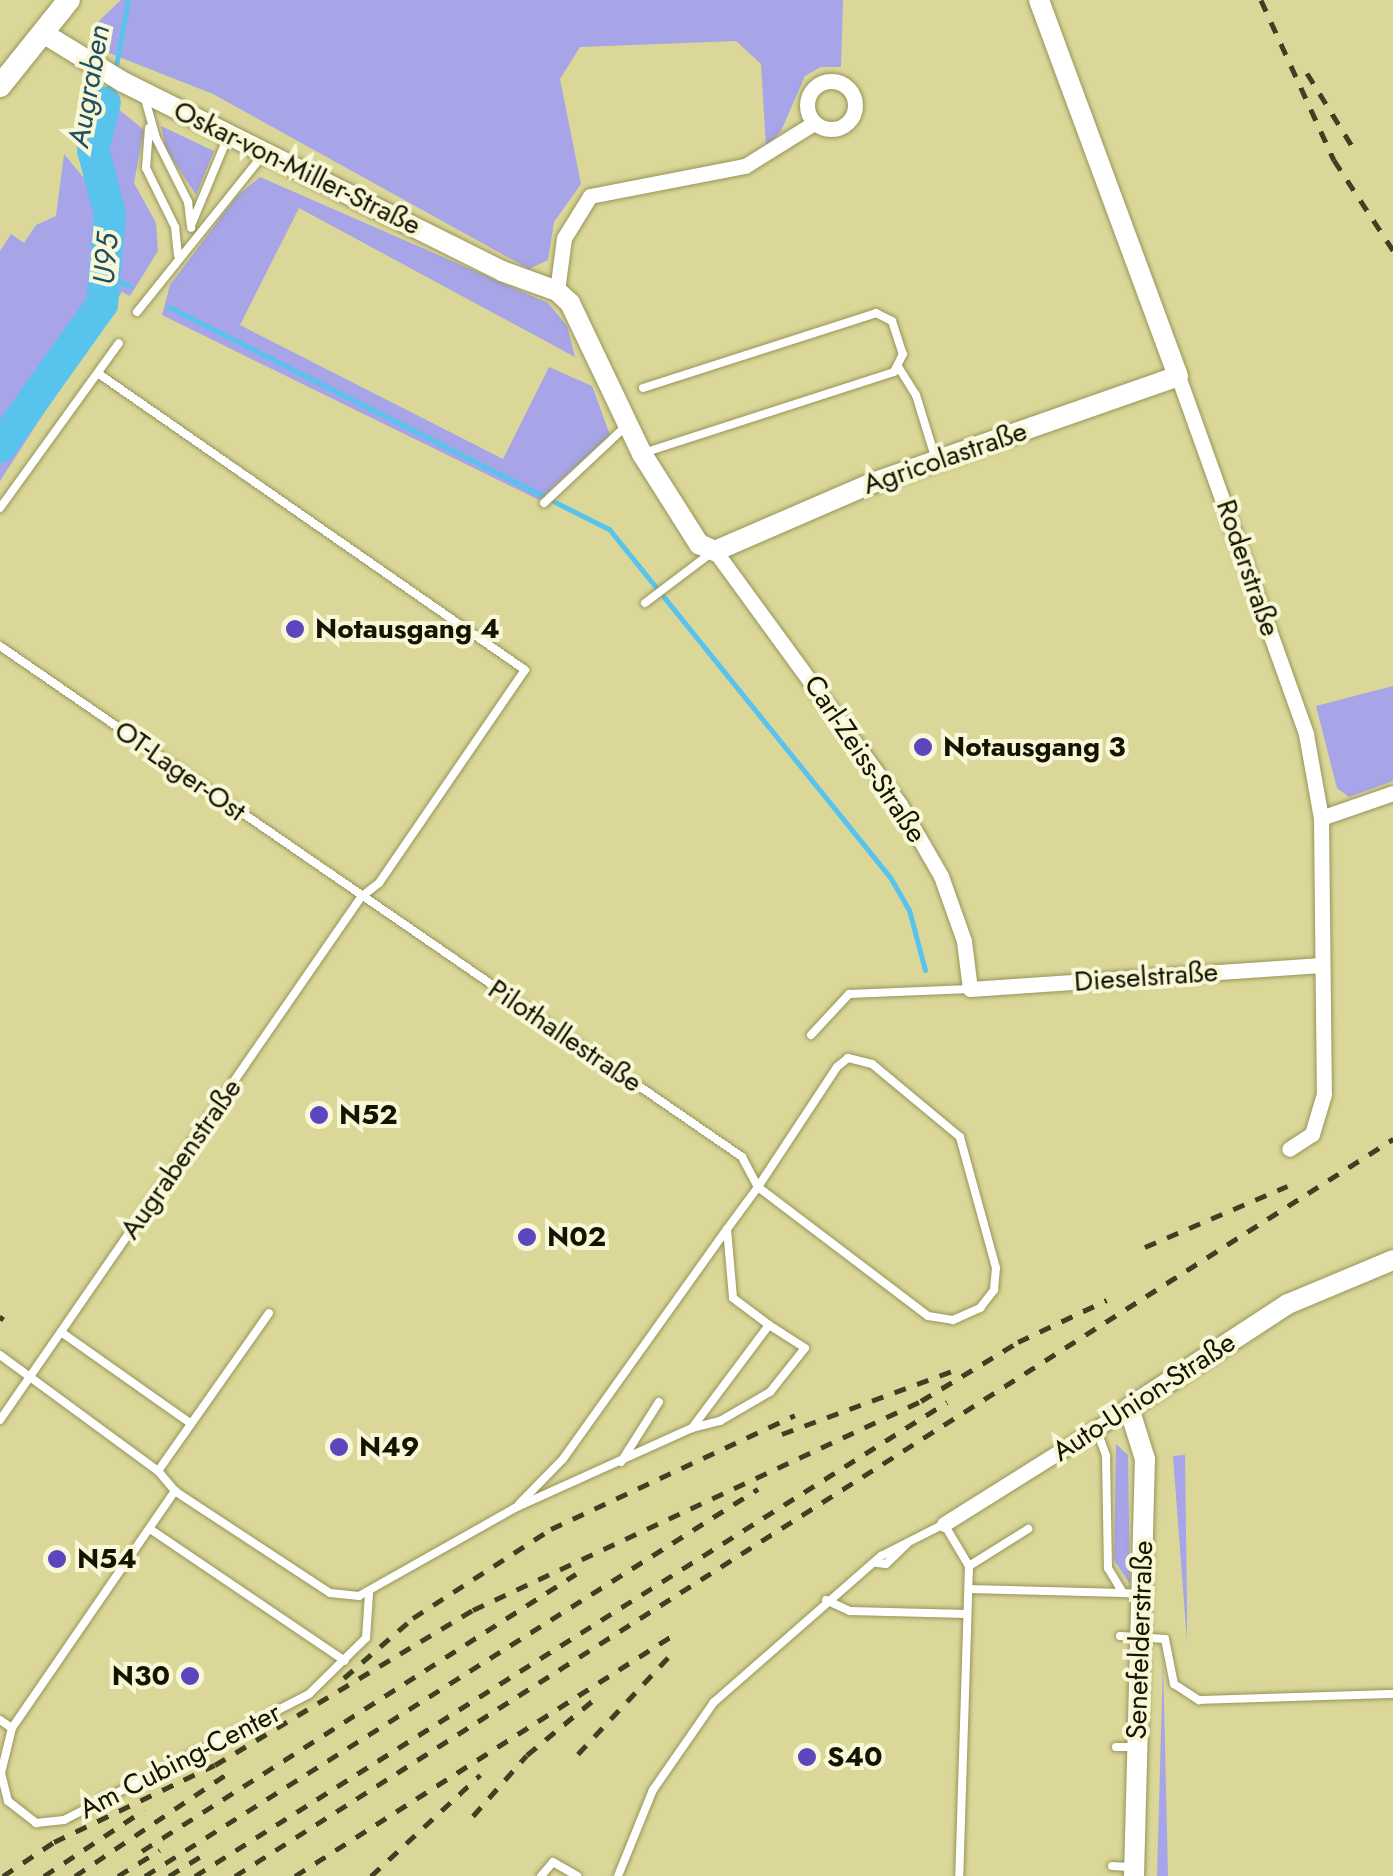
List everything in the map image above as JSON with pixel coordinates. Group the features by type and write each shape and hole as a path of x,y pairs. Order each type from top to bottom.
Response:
{"main road":[{"path":"0,86 69,0"}],"street":[{"name":"Roderstraße","path":"1039,0 1306,734 1320,818 1324,1094 1312,1134 1289,1149"},
{"name":"Oskar-von-Miller-Straße","path":"44,33 103,72 502,271 558,291"},
{"path":"715,551 699,544 642,454 570,303 558,291 564,238 590,196 745,166 814,123"},
{"name":"Agricolastraße","path":"715,551 936,460 1178,376"},
{"name":"Carl-Zeiss-Straße","path":"715,551 900,804 941,876 964,941 970,988"},
{"path":"1320,818 1393,793"},
{"name":"Dieselstraße","path":"970,988 1321,965"},
{"name":"Auto-Union-Straße","path":"944,1524 1288,1304 1390,1260"},
{"name":"Senefelderstraße","path":"1129,1408 1146,1458 1130,1636 1126,1747 1134,1872"}],"lane":[{"path":"132,86 183,189 191,228"},
{"path":"150,120 146,168 175,227 178,256"},
{"path":"186,246 228,134"},
{"path":"137,312 186,246 266,152"},
{"path":"643,388 876,314 892,321 903,354 899,368 916,394 936,460"},
{"path":"0,508 119,342"},
{"path":"642,454 899,368"},
{"name":"Augrabenstraße","path":"0,1420 360,896 379,882 525,670 98,374"},
{"path":"544,503 626,426"},
{"path":"647,601 715,551"},
{"name":"OT-Lager-Ost","path":"0,646 360,896"},
{"name":"Pilothallestraße","path":"360,896 742,1157 758,1187"},
{"path":"812,1035 830,1008 864,992 970,988"},
{"path":"515,1508 563,1459 758,1187 837,1067 859,1058 960,1137 996,1268 994,1290 980,1308 954,1320 928,1316 758,1187"},
{"path":"0,1355 158,1472 176,1491 330,1594 369,1594 515,1508 620,1464 692,1428 720,1421 770,1392 804,1348 730,1302 727,1229"},
{"path":"158,1472 269,1313"},
{"path":"692,1428 770,1325"},
{"path":"61,1332 190,1423"},
{"path":"620,1464 659,1402"},
{"path":"1096,1428 1106,1456 1108,1568 1133,1594"},
{"name":"Am Cubing-Center","path":"176,1491 12,1728 1,1772 8,1801 26,1818 51,1822 309,1694 366,1638 369,1594"},
{"path":"944,1524 970,1566 959,1876"},
{"name":"Auto-Union-Straße","path":"826,1600 907,1544 944,1524"},
{"path":"150,1528 346,1661"},
{"path":"970,1566 1028,1529"},
{"path":"969,1589 1133,1594"},
{"path":"617,1874 653,1790 690,1733 745,1669 826,1600 850,1611 967,1614"},
{"path":"1130,1636 1165,1639 1174,1684 1198,1700 1393,1694"},
{"path":"0,1720 12,1728"},
{"path":"541,1876 553,1862 577,1876"},
{"path":"1112,1866 1134,1872"}],"shaded area":[{"path":"121,0 843,0 841,67 821,67 805,76 781,131 766,147 761,64 736,41 580,47 560,79 581,184 554,222 548,260 529,269 213,94 109,53 99,21"},
{"path":"111,103 144,130 134,183 156,223 158,251 130,296 122,292 0,481 0,251 11,234 24,243 36,225 56,216 64,154 111,211 98,148"},
{"path":"161,126 214,151 196,195 166,149"},
{"path":"260,177 548,303 567,326 575,357 299,208 240,325 503,459 549,367 592,386 610,435 539,500 162,315 170,285 237,196"},
{"path":"1393,686 1393,781 1349,797 1337,788 1316,706"},
{"path":"1116,1444 1128,1455 1130,1584 1114,1560"},
{"path":"1185,1455 1187,1607 1187,1642 1173,1456"},
{"path":"1163,1661 1168,1876 1157,1876"}],"waterway":[{"name":"Augraben","path":"115,71 128,0"},
{"name":"Augraben","path":"0,445 102,304 110,214 93,150 111,81"},
{"name":"Augraben","path":"0,447 102,304 110,214 93,150 105,102"},
{"name":"U95","path":"108,277 129,286"},
{"path":"169,307 609,529 890,877 909,910 925,970"}],"railway":[{"path":"1261,0 1334,160 1393,250"},
{"path":"1307,73 1357,154"},
{"path":"235,1876 1393,1139"},
{"path":"1145,1247 1287,1186"},
{"path":"3,1876 54,1842 215,1765 473,1610 921,1401 1018,1342 1107,1300"},
{"path":"0,1320 3,1316"},
{"path":"782,1434 955,1370"},
{"path":"195,1876 947,1402"},
{"path":"344,1678 413,1618 551,1529 795,1415"},
{"path":"145,1876 758,1489"},
{"path":"142,1851 576,1574"},
{"path":"295,1876 673,1635"},
{"path":"578,1754 676,1649"},
{"path":"473,1816 527,1755 597,1697"},
{"path":"75,1876 233,1770"},
{"path":"371,1876 480,1775"},
{"path":"44,1876 144,1810"},
{"path":"118,1876 160,1850"},
{"path":"169,1876 203,1855"}],"place":[{"name":"Notausgang 4","path":"295,629"},
{"name":"Notausgang 3","path":"923,747"},
{"name":"N52","path":"319,1115"},
{"name":"N02","path":"527,1237"},
{"name":"N49","path":"339,1447"},
{"name":"N54","path":"57,1559"},
{"name":"N30","path":"190,1676"},
{"name":"S40","path":"807,1757"}]}
